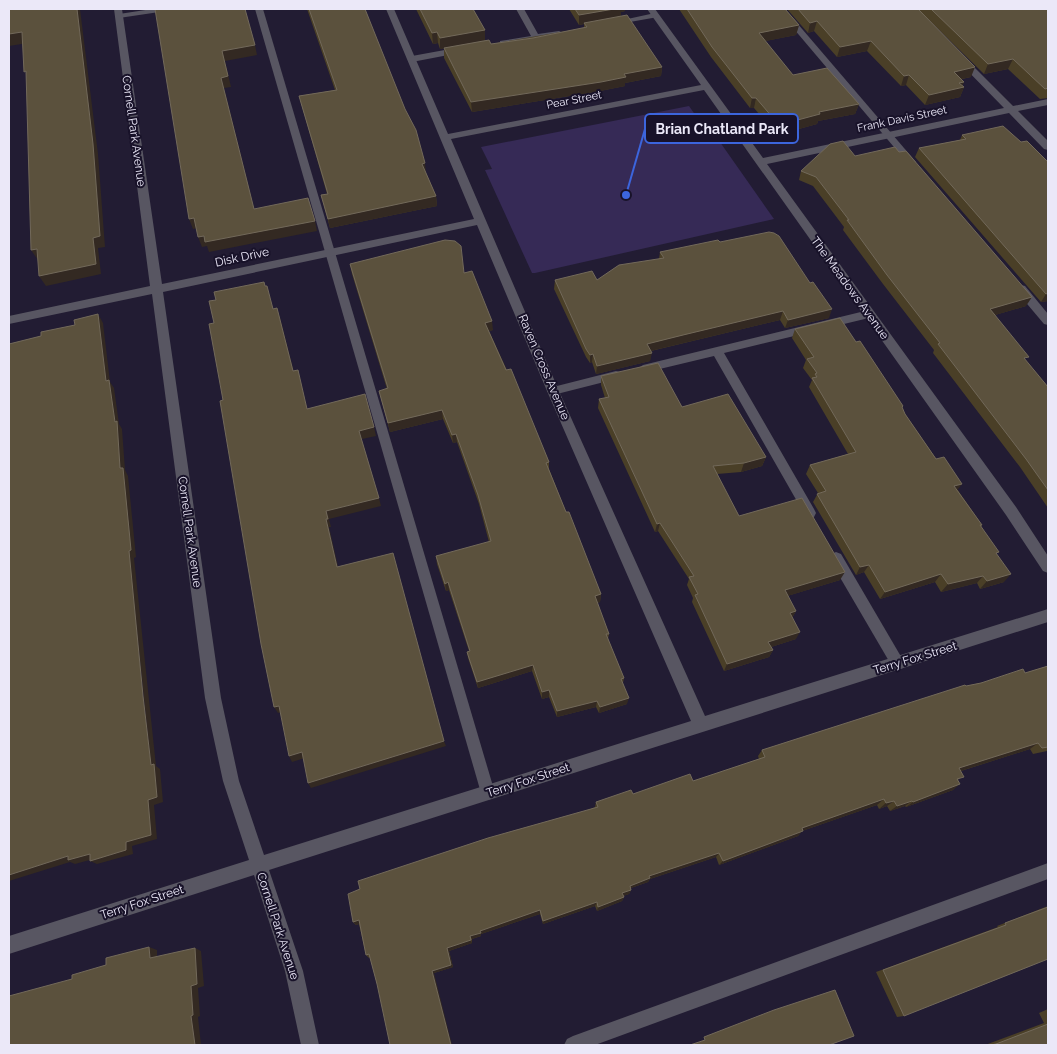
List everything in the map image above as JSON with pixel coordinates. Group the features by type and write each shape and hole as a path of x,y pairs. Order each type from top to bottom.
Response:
{"street":[{"name":"Raven Cross Avenue","path":"390,9 553,391 700,725"},
{"name":"The Meadows Avenue","path":"653,12 1006,503 1048,567"},
{"name":"Cornell Park Avenue","path":"118,13 213,698 231,782 294,972 310,1045"},
{"path":"951,49 1048,147"},
{"name":"Pear Street","path":"446,138 707,88"},
{"name":"Frank Davis Street","path":"760,162 1048,102"},
{"name":"Disk Drive","path":"9,320 480,221"},
{"name":"Terry Fox Street","path":"9,945 1048,616"}],"lane":[{"path":"118,13 166,9"},
{"path":"259,9 488,793"},
{"path":"520,9 536,37"},
{"path":"782,9 920,172"},
{"path":"604,25 653,12"},
{"path":"490,45 565,32"},
{"path":"412,59 471,48"},
{"path":"1016,284 1048,321"},
{"path":"553,391 869,314"},
{"path":"717,351 818,527"},
{"path":"828,544 898,664"},
{"path":"573,1045 1048,871"}],"shaded area":[{"path":"689,106 703,126 708,125 774,219 532,273 485,170 492,169 481,147"}],"building":[{"path":"9,9 77,9 93,144 100,236 93,238 96,264 39,276 37,249 31,250 26,71 24,72 22,32 9,34"},
{"path":"155,9 245,9 255,45 222,51 228,76 221,78 254,209 308,198 315,221 205,242 204,236 198,237 194,218 189,219"},
{"path":"309,9 365,9 405,109 416,130 425,163 422,164 436,196 328,219 321,195 328,194 299,96 337,90"},
{"path":"420,9 473,9 485,30 440,38 437,32 432,33"},
{"path":"575,9 614,9 579,15"},
{"path":"687,9 785,9 799,25 759,33 793,75 827,68 859,104 819,112 820,114 779,125 756,98 752,98 712,47"},
{"path":"798,9 918,9 975,67 954,72 964,82 959,83 964,87 929,95 909,75 904,76 871,41 840,47 817,21 810,23"},
{"path":"931,9 1048,9 1048,88 1045,89 1013,59 988,64"},
{"path":"627,15 662,67 624,74 626,77 601,82 471,102 444,48 489,40 491,44 533,38 587,27 584,23"},
{"path":"1003,126 1021,142 1027,141 1048,162 1048,293 1046,294 919,148 966,139 962,135"},
{"path":"843,141 855,156 895,147 899,152 906,151 1032,297 990,309 1029,357 1024,358 1048,387 1048,490 816,177 801,171 830,144"},
{"path":"769,232 779,236 810,283 813,282 832,309 788,320 783,311 683,335 647,344 652,353 597,366 593,354 590,355 586,349 555,280 592,271 597,280 619,265 664,258 660,252"},
{"path":"445,240 455,241 461,246 464,273 472,271 492,321 485,323 506,370 511,369 549,462 546,463 566,512 569,512 601,594 595,596 609,634 606,634 624,678 621,679 629,698 600,707 597,701 557,711 549,690 542,692 533,665 477,682 467,652 470,651 448,582 445,584 436,556 491,541 478,495 456,434 452,435 442,410 388,423 379,391 388,388 350,264"},
{"path":"264,282 265,286 267,286 273,309 277,308 293,371 298,370 307,409 365,394 374,427 359,431 379,498 326,511 328,519 326,519 337,567 393,553 444,741 308,783 302,752 289,756 279,706 274,707 261,644 220,401 223,400 209,324 214,323 209,301 216,300 214,292"},
{"path":"98,314 106,381 109,380 115,422 117,421 120,468 123,468 143,696 151,765 154,764 157,797 148,800 151,835 126,842 126,850 90,861 90,854 68,860 68,856 9,875 9,344 41,336 41,332 75,325 74,320"},
{"path":"840,318 856,342 860,341 903,406 905,414 936,459 944,457 962,484 954,486 982,525 980,525 999,552 996,553 1011,574 987,581 983,576 948,584 941,574 885,592 869,565 860,567 817,494 826,491 810,465 856,452 812,378 817,377 815,374 817,373 807,359 814,357 795,329"},
{"path":"658,363 682,407 728,394 766,457 744,463 713,466 739,516 802,498 845,572 785,590 796,611 790,613 800,632 768,642 773,650 727,664 695,595 698,594 689,577 694,576 660,523 657,524 599,399 609,397 601,376"},
{"path":"1048,666 1048,747 1042,748 1038,743 959,768 964,777 957,779 960,784 913,802 897,806 894,801 886,803 884,799 802,828 803,831 723,861 719,853 649,876 650,878 630,886 631,890 622,893 624,897 598,907 597,902 543,921 540,910 480,931 481,933 470,936 471,940 447,948 451,965 432,971 451,1045 390,1045 377,984 369,954 366,955 359,920 353,922 348,894 360,889 358,881 488,838 598,807 596,802 631,790 633,794 690,774 693,781 765,757 762,750 965,685 981,683 1023,669 1025,673"},
{"path":"1048,907 1048,959 904,1016 883,970 1006,925 1005,923"},
{"path":"149,947 150,958 195,948 197,984 191,986 193,1015 191,1016 195,1045 9,1045 9,996 72,979 72,975 106,965 106,958"},
{"path":"835,990 854,1036 829,1045 690,1045 705,1040 704,1037 774,1010"},
{"path":"1048,1024 1048,1045 991,1045 996,1044"}],"place":[{"name":"Brian Chatland Park","path":"626,195"}]}
